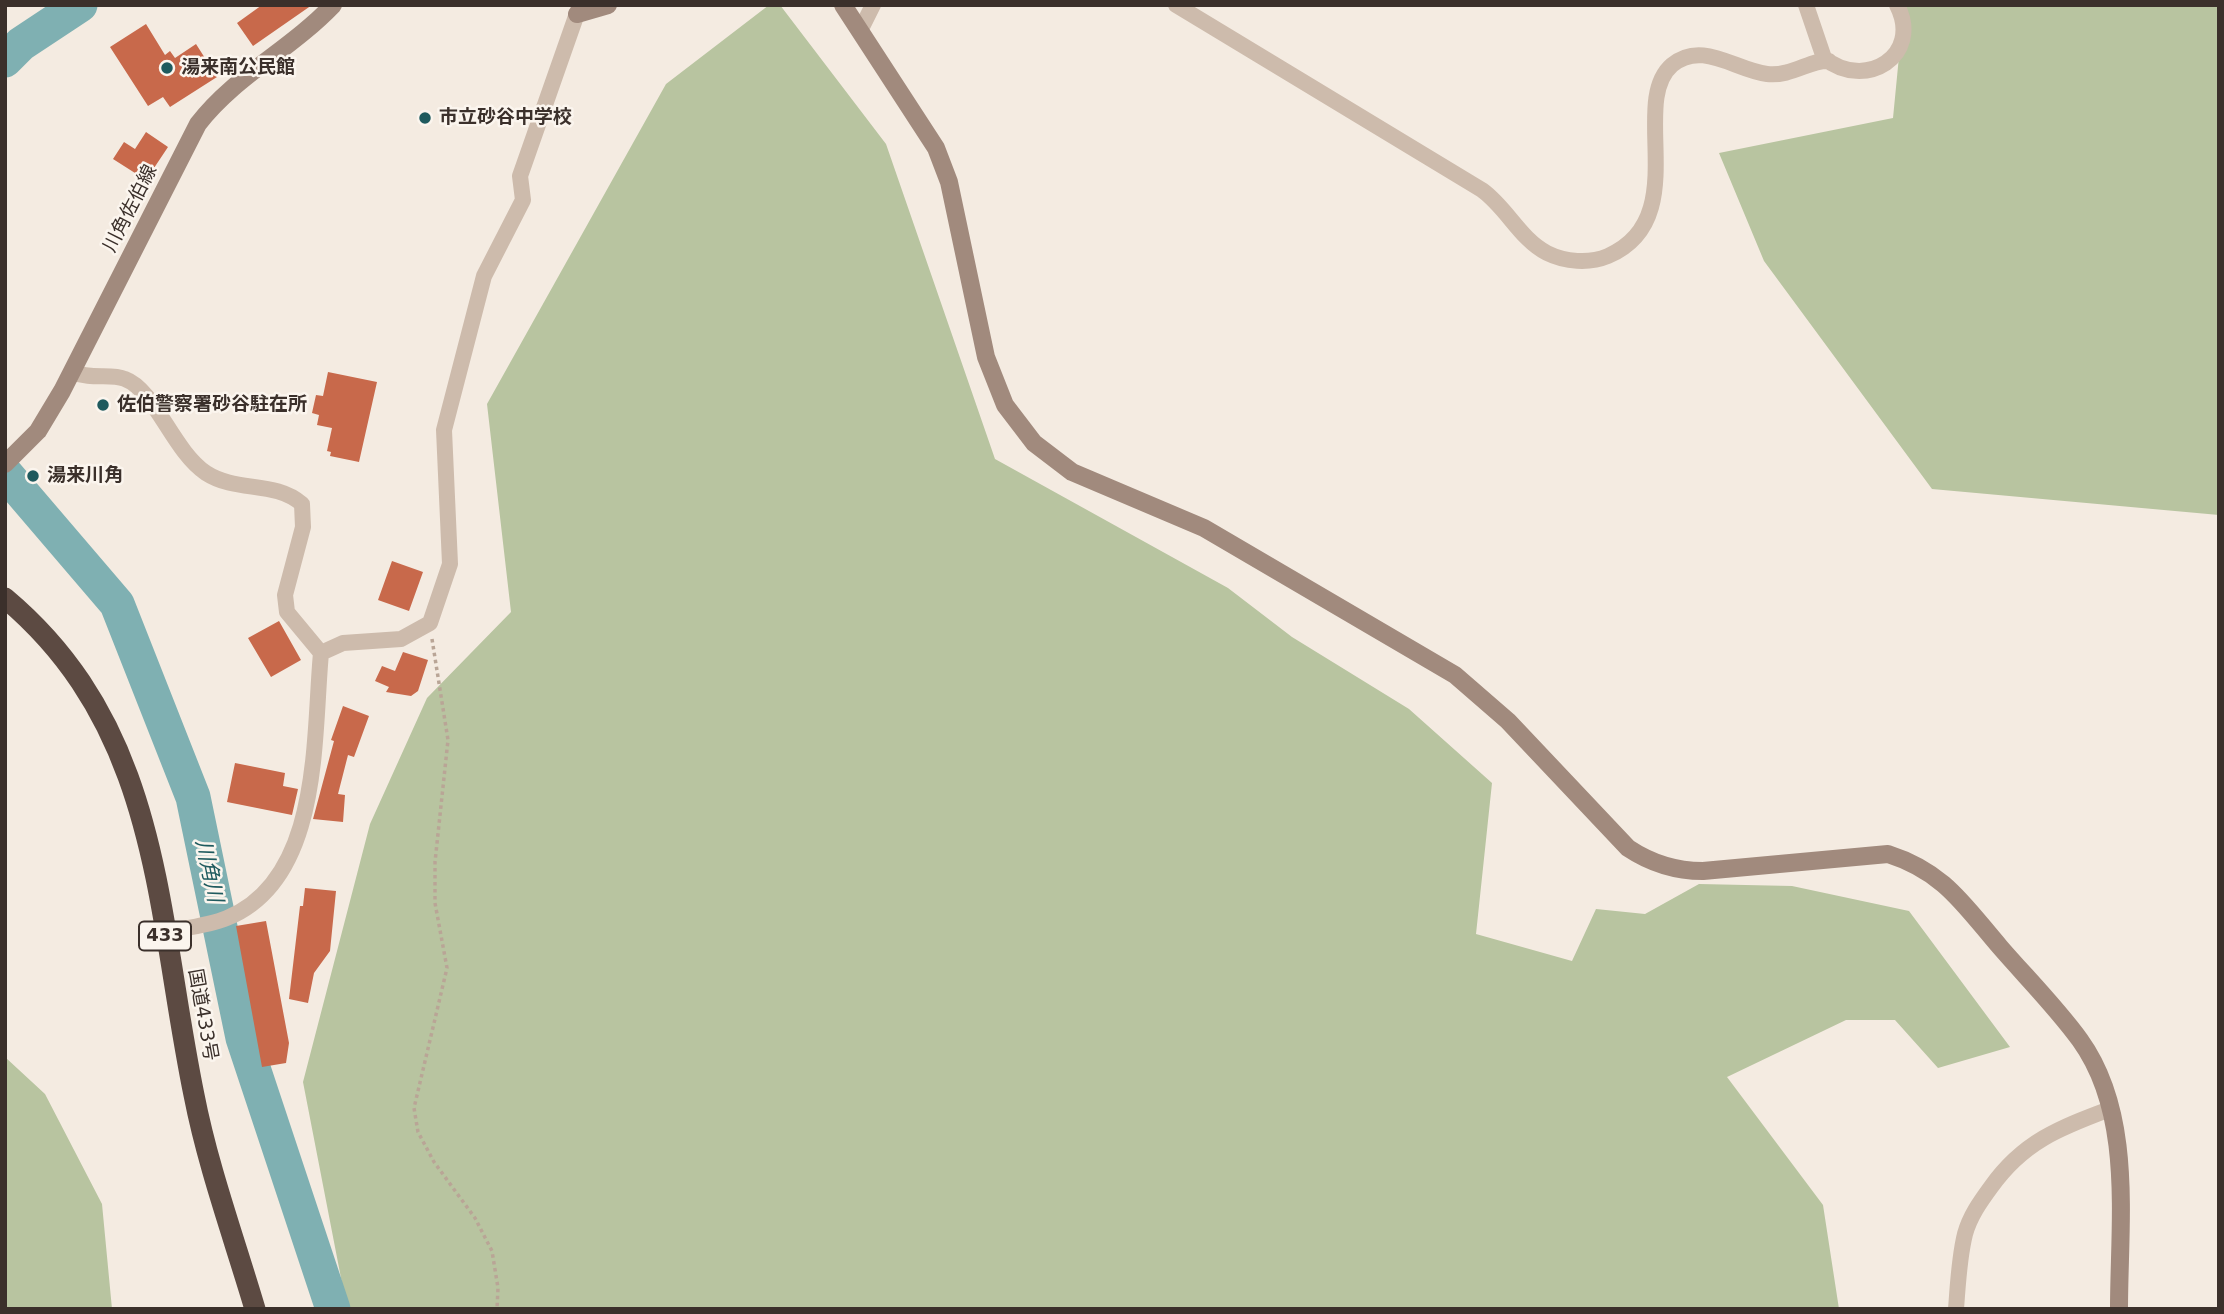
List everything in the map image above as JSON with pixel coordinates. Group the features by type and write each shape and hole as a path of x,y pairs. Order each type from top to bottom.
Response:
{"highway":[{"name":"国道433号","path":"5,598 60,652 81,679 115,738 139,803 201,1126 255,1309"}],"street":[{"name":"川角佐伯線","path":"10,460 38,431 72,372 198,124 219,97 306,34 333,5"},
{"path":"321,653 343,643 401,639 430,623 450,564 444,430 484,276 523,200 520,176 578,10 608,5"},
{"path":"843,5 936,148 949,182 986,357 1005,405 1034,443 1072,472 1205,528 1455,674 1508,720 1628,848 1645,859 1683,871 1888,854 1913,862 1944,882 2081,1041 2110,1109 2119,1162 2119,1309"},
{"path":"860,31 873,5"},
{"path":"1176,5 1482,190 1499,204 1533,244 1552,255 1574,261 1603,258 1617,252 1629,244 1647,220 1654,191 1657,95 1661,79 1670,66 1699,54 1767,74 1797,71 1821,61 1829,61 1860,72 1874,70 1888,63 1898,52 1903,38 1904,24 1897,5"},
{"path":"1806,5 1823,55 1829,61"},
{"path":"72,372 88,378 125,378 144,393 184,455 206,473 233,485 287,491 302,504 303,527 285,595 287,612 321,653 306,814 296,847 272,884 247,906 227,918 164,932"},
{"path":"1956,1309 1966,1232 1975,1208 2003,1170 2019,1153 2062,1126 2110,1109"}],"path":[{"path":"430,623 448,740 435,862 435,903 447,968 414,1108 418,1132 434,1162 475,1218 492,1251 498,1288 497,1309"}],"green space":[{"path":"769,5 780,5 886,144 995,459 1228,588 1292,637 1409,709 1492,783 1476,934 1572,961 1596,909 1645,914 1699,884 1792,886 1909,911 2010,1047 1938,1068 1895,1020 1846,1020 1727,1077 1823,1205 1839,1309 347,1309 303,1082 370,824 427,698 511,612 487,404 666,84"},
{"path":"1904,5 2219,5 2219,515 1932,489 1764,261 1719,153 1893,118"},
{"path":"5,1057 45,1094 102,1204 112,1309 5,1309"}],"building":[{"path":"262,5 312,5 253,46 237,23"},
{"name":"湯来南公民館","path":"146,24 165,55 170,51 175,58 196,44 217,77 170,107 163,97 148,106 110,47"},
{"path":"146,132 168,147 146,180 113,159 124,142 135,149"},
{"path":"328,372 377,382 359,462 330,456 331,452 327,451 332,428 317,425 319,415 312,413 316,395 323,396"},
{"path":"392,561 423,572 409,611 378,600"},
{"path":"279,621 301,660 271,677 248,638"},
{"path":"403,652 428,660 418,691 411,696 386,692 389,687 375,681 382,666 395,671"},
{"path":"343,706 369,716 354,757 348,755 338,794 345,795 343,822 313,819 334,741 331,740"},
{"path":"235,763 285,773 283,786 298,789 292,815 227,802"},
{"path":"305,888 336,891 330,951 314,973 308,1003 289,999 300,906 303,906"},
{"path":"266,921 289,1043 286,1063 262,1067 236,926"}],"waterway":[{"path":"5,60 21,44 80,5"},
{"name":"川角川","path":"5,473 117,604 193,797 243,1038 333,1309"}],"place":[{"name":"湯来南公民館","path":"167,68"},
{"name":"市立砂谷中学校","path":"425,118"},
{"name":"佐伯警察署砂谷駐在所","path":"103,405"},
{"name":"湯来川角","path":"33,476"}]}
